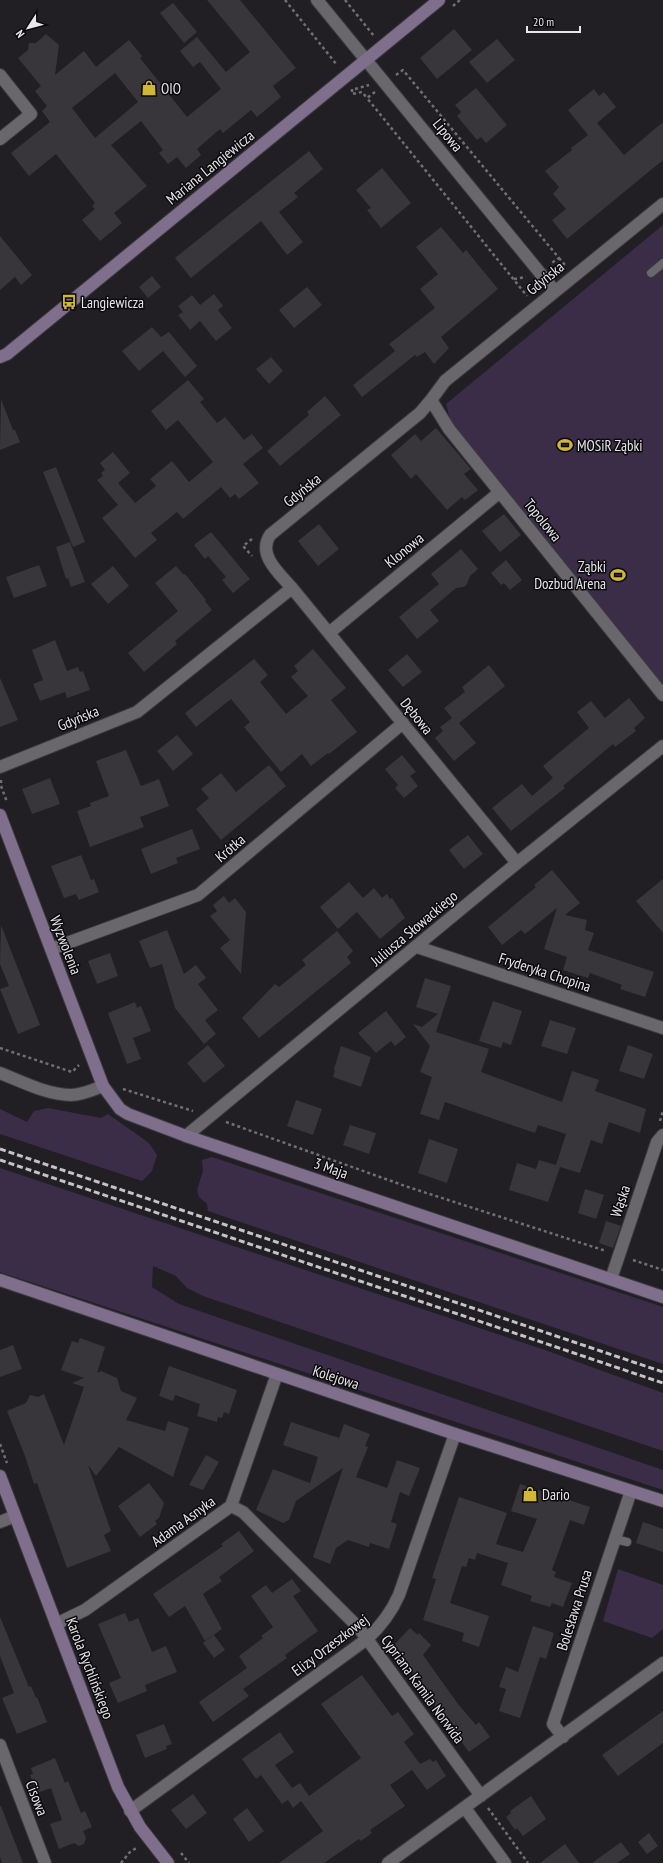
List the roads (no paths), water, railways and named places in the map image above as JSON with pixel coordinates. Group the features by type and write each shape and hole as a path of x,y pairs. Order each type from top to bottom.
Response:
{"street":[{"name":"Lipowa","path":"317,0 554,290"},
{"name":"Mariana Langiewicza","path":"0,357 7,354 439,0"},
{"path":"0,76 31,114 0,139"},
{"name":"Gdyńska","path":"0,767 137,712 292,588 266,555 266,542 270,535 420,413 445,381 554,290 663,204"},
{"name":"Topolowa","path":"431,400 449,429 663,695"},
{"name":"Klonowa","path":"329,633 500,492"},
{"name":"Dębowa","path":"292,588 517,863"},
{"name":"Krótka","path":"50,949 198,895 403,723"},
{"name":"Juliusza Słowackiego","path":"186,1136 517,863 663,746"},
{"name":"Wyzwolenia","path":"0,815 103,1086"},
{"name":"Fryderyka Chopina","path":"417,947 663,1028"},
{"path":"0,1073 39,1087 70,1095 80,1094 103,1086"},
{"name":"3 Maja","path":"103,1086 120,1109 128,1114 186,1136 663,1297"},
{"name":"Wąska","path":"611,1279 657,1142 663,1136"},
{"name":"Kolejowa","path":"0,1280 455,1434 663,1501"},
{"name":"Adama Asnyka","path":"56,1624 85,1610 231,1506 277,1374"},
{"name":"Elizy Orzeszkowej","path":"130,1811 367,1639 382,1626 392,1612 399,1595 455,1434"},
{"name":"Karola Rychlińskiego","path":"0,1476 118,1787 130,1811 168,1863"},
{"name":"Bolesława Prusa","path":"563,1737 553,1724 621,1541 631,1491"},
{"name":"Cypriana Kamila Norwida","path":"231,1506 243,1512 359,1628 484,1801"},
{"path":"0,1522 15,1516"},
{"path":"388,1863 465,1808 484,1801 563,1737 663,1663"},
{"name":"Cisowa","path":"0,1745 44,1863"},
{"path":"465,1808 505,1863"}],"lane":[{"path":"651,273 663,263"}],"railway":[{"path":"0,1149 663,1372"},
{"path":"0,1160 663,1383"}],"place":[{"name":"OIO","path":"149,88"},
{"name":"Langiewicza","path":"69,302"},
{"name":"MOSiR Ząbki","path":"565,445"},
{"name":"Ząbki Dozbud Arena","path":"618,575"},
{"name":"Dario","path":"530,1494"}]}
